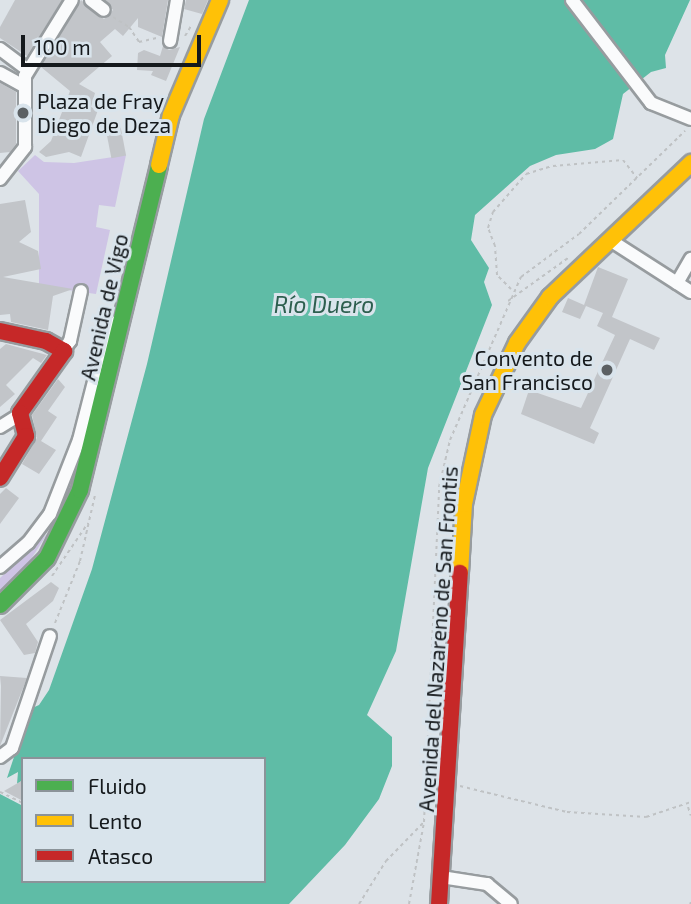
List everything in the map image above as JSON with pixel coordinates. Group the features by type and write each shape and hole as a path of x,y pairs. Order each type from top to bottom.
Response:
{"street":[{"path":"0,179 25,147 23,86 31,66 72,0"},
{"path":"91,0 104,10"},
{"path":"170,41 177,0"},
{"name":"Avenida de Vigo","path":"0,605 38,570 67,522 89,458 171,115 219,0"},
{"path":"572,0 651,103 691,119"},
{"path":"1,52 31,66"},
{"path":"1,74 23,86"},
{"name":"Avenida del Nazareno de San Frontis","path":"439,904 449,784 464,504 477,438 499,380 534,317 691,163"},
{"path":"610,240 691,292"},
{"path":"677,283 691,259"},
{"path":"0,427 19,415 70,341 82,291"},
{"path":"0,567 29,543 50,514 79,440 107,331 124,316"},
{"path":"0,331 64,349"},
{"path":"0,478 26,436 19,415"},
{"path":"0,757 12,748 50,636"},
{"path":"441,877 487,884 511,904"}],"path":[{"path":"104,10 130,27 139,42 153,37 170,41 182,39 198,19 211,20"},
{"path":"410,904 424,822 439,487 450,440 512,289 638,179 691,126"},
{"path":"512,289 496,275 495,246 488,229 493,212 526,174 553,166 623,160 638,179"},
{"path":"508,301 573,257"},
{"path":"62,564 89,522"},
{"path":"449,784 567,812 646,817 688,806 691,802"},
{"path":"0,792 21,802"},
{"path":"688,806 691,816"},
{"path":"359,904 386,861 424,822"}],"shaded area":[{"path":"35,155 44,162 74,163 126,155 115,207 99,205 96,227 110,230 96,294 39,286 39,194 18,171"},
{"path":"47,534 28,564 0,592 0,578"}],"water":[{"name":"Río Duero","path":"249,0 690,0 665,55 666,68 651,72 623,94 613,139 595,149 556,155 530,166 475,215 471,240 489,268 484,282 492,305 428,468 396,651 367,715 392,737 392,766 379,799 345,845 289,904 0,904 0,794 21,805 21,883 266,883 266,757 21,757 21,781 17,784 18,772 7,778 30,709 39,705 49,690 92,569 147,364 204,119"}],"building":[{"path":"15,0 62,0 27,56 0,38 0,27"},
{"path":"81,0 104,19 113,10 105,0 168,0 162,37 138,27 138,18 123,36 115,29 100,42 112,56 79,84 95,93 91,107 98,110 81,157 69,152 46,157 39,152 51,141 70,91 41,67"},
{"path":"186,0 208,0 202,14 184,9"},
{"path":"163,46 169,50 180,47 166,81 151,75 153,71 137,70 138,53 144,50 160,56"},
{"path":"0,83 16,92 16,144 10,152 0,153"},
{"path":"120,124 126,155 111,158 105,127"},
{"path":"25,200 31,232 19,242 38,251 41,269 3,277 73,289 53,296 48,330 11,322 10,314 0,315 0,204"},
{"name":"Convento de San Francisco","path":"598,267 628,279 612,317 660,338 654,350 630,339 590,428 599,433 594,444 521,414 529,390 581,408 615,335 597,326 603,313 586,306 580,319 562,312 568,298 584,305"},
{"path":"6,344 47,355 41,363 33,358 6,385 15,394 0,407 0,349"},
{"path":"58,379 65,387 48,411 57,417 41,441 56,450 39,474 22,464 37,438 32,415"},
{"path":"6,488 19,498 0,524 0,494"},
{"path":"51,582 59,588 53,601 26,624 38,642 35,653 24,655 0,620"},
{"path":"0,676 27,678 0,746 1,686"},
{"path":"21,781 21,800 4,791"}],"traffic: fast":[{"path":"0,605 47,558 80,490 159,165"}],"traffic: slow":[{"path":"159,165 171,115 220,0"},
{"path":"460,573 464,504 483,415 517,343 550,297 691,163"}],"traffic: jam":[{"path":"0,331 46,341 64,351 20,413 26,436 0,478"},
{"path":"439,904 460,573"}],"place":[{"name":"Plaza de Fray Diego de Deza","path":"23,113"},
{"name":"Convento de San Francisco","path":"607,370"}]}
